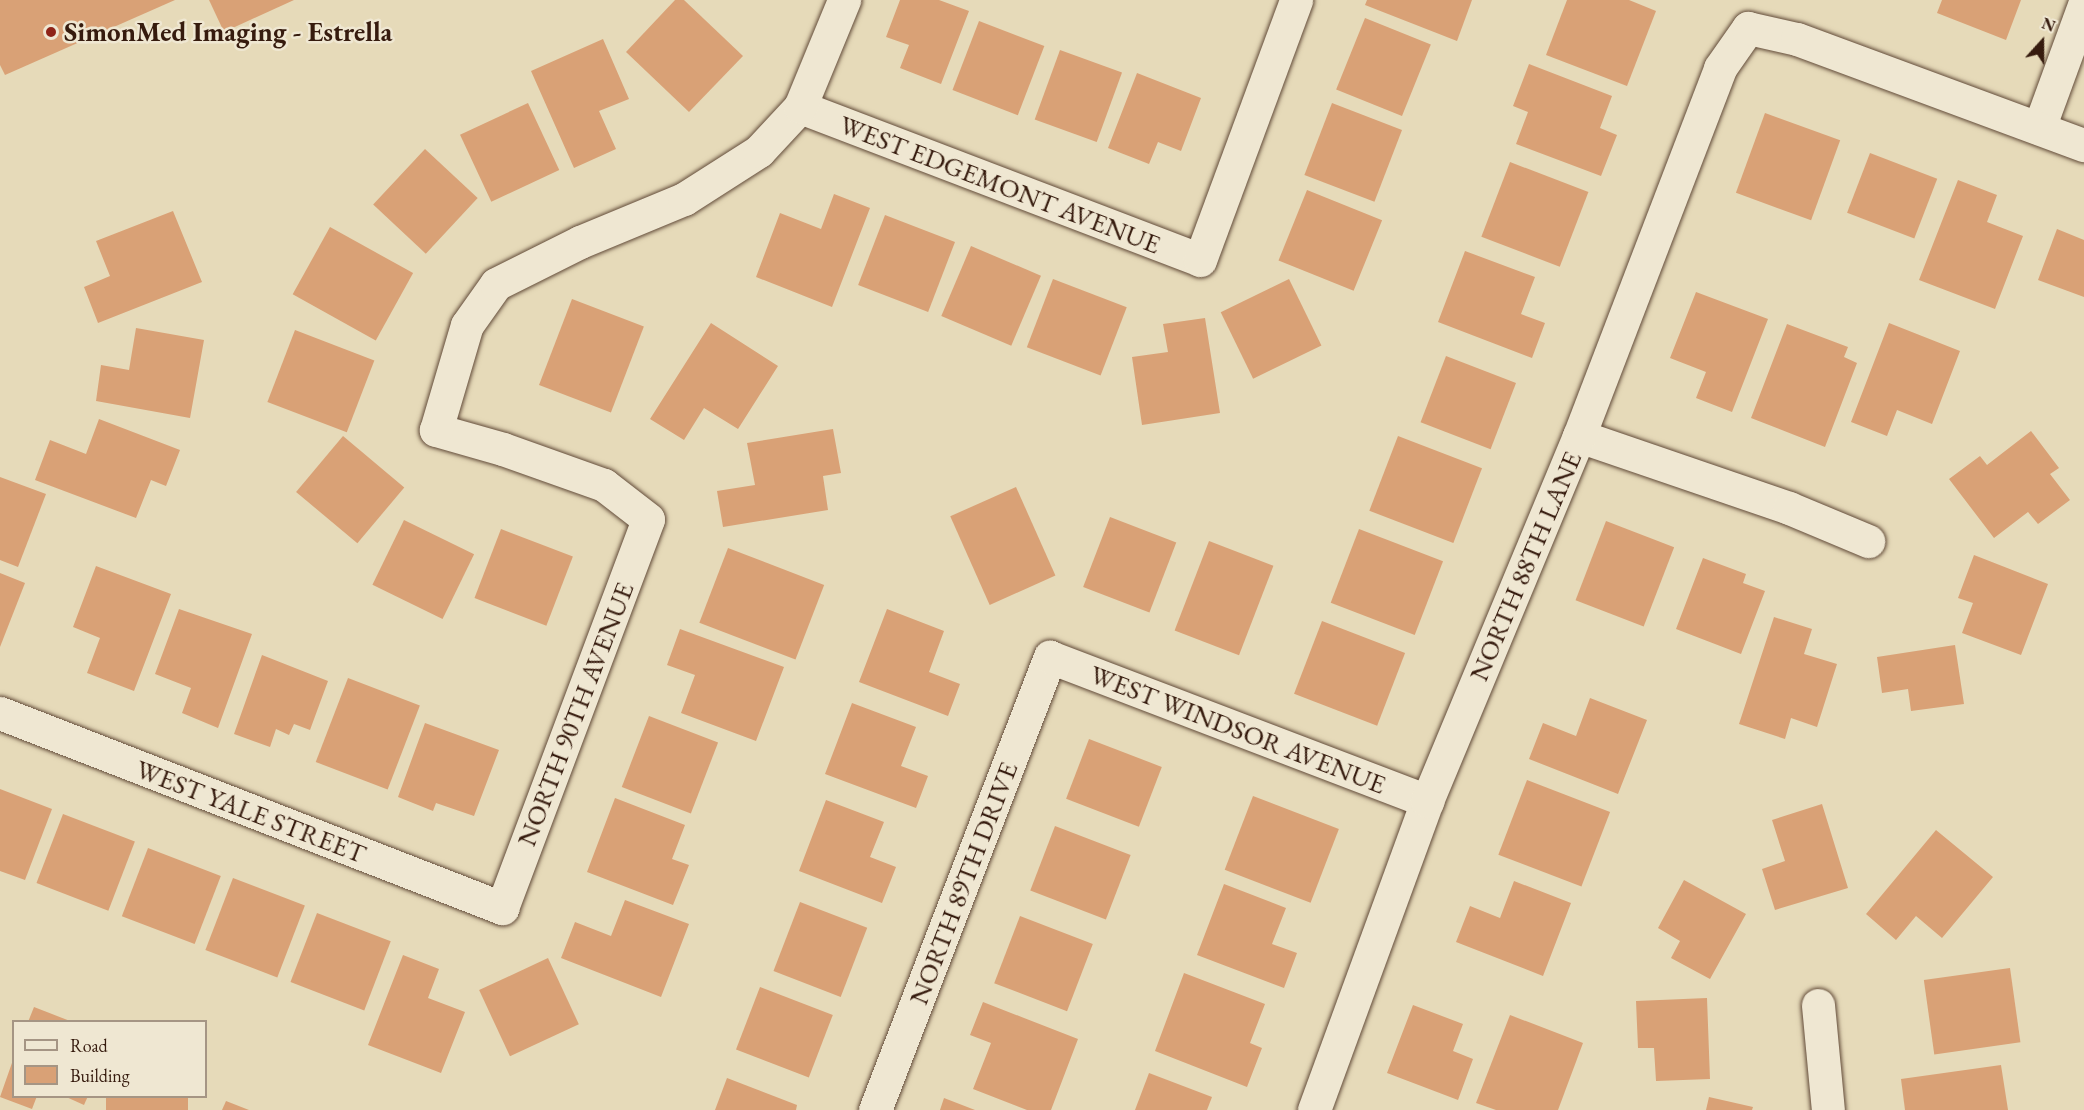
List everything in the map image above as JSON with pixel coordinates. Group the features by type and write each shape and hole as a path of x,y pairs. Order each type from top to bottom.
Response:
{"street":[{"path":"801,107 844,0"},
{"name":"WEST EDGEMONT AVENUE","path":"801,107 1200,260 1296,0"},
{"path":"2084,4 2038,128 2084,145"},
{"name":"NORTH 88TH LANE","path":"1314,1110 1426,801 1579,436 1720,68 1748,28 1797,39 2038,128"},
{"name":"NORTH 90TH AVENUE","path":"502,908 648,519 604,485 502,449 436,430 467,325 496,284 580,242 684,199 759,151 801,107"},
{"path":"1579,436 1789,508 1868,541"},
{"name":"WEST WINDSOR AVENUE","path":"1050,657 1426,801"},
{"name":"NORTH 89TH DRIVE","path":"874,1110 1050,657"},
{"name":"WEST YALE STREET","path":"0,713 502,908"},
{"path":"1818,1005 1828,1110"}],"building":[{"name":"SimonMed Imaging - Estrella","path":"0,0 175,0 5,75 0,65"},
{"name":"SimonMed Imaging - Estrella","path":"209,0 294,0 224,32"},
{"path":"675,0 684,0 743,56 689,112 626,52"},
{"path":"900,0 939,0 969,11 941,84 900,68 909,45 886,37"},
{"path":"1367,0 1472,0 1457,41 1365,5"},
{"path":"1567,0 1629,0 1656,11 1627,86 1546,55"},
{"path":"1942,0 2021,0 2006,40 1937,13"},
{"path":"1365,18 1431,45 1402,116 1336,89"},
{"path":"979,21 1044,46 1018,115 952,90"},
{"path":"603,39 629,99 599,111 616,149 574,168 531,71"},
{"path":"1060,50 1122,73 1097,142 1035,120"},
{"path":"1529,64 1612,96 1600,128 1617,135 1601,176 1516,144 1528,112 1513,106"},
{"path":"1137,73 1201,98 1181,151 1158,142 1149,164 1108,148"},
{"path":"528,103 559,170 491,202 460,135"},
{"path":"1332,103 1402,130 1374,202 1304,175"},
{"path":"1765,113 1840,140 1811,220 1736,193"},
{"path":"425,149 478,198 426,254 373,205"},
{"path":"1870,153 1937,179 1914,239 1847,213"},
{"path":"1510,162 1588,192 1560,267 1481,237"},
{"path":"1958,180 1997,195 1987,222 2023,236 1995,309 1919,280"},
{"path":"1307,190 1382,220 1354,291 1279,260"},
{"path":"834,194 870,208 832,307 756,277 780,213 821,229"},
{"path":"173,211 202,282 98,323 84,287 110,276 96,241"},
{"path":"885,215 955,242 928,312 858,285"},
{"path":"330,227 413,273 376,340 293,294"},
{"path":"2057,229 2084,240 2084,297 2038,280"},
{"path":"971,246 1041,276 1011,346 941,316"},
{"path":"1465,251 1535,277 1521,314 1545,323 1532,358 1438,322"},
{"path":"1053,279 1127,307 1101,375 1027,347"},
{"path":"1289,279 1321,346 1253,379 1221,312"},
{"path":"1696,292 1768,319 1732,412 1696,398 1706,372 1670,358"},
{"path":"572,299 644,327 611,412 539,385"},
{"path":"1205,318 1220,413 1142,425 1132,357 1168,352 1163,324"},
{"path":"711,323 778,366 738,429 704,408 684,440 650,419"},
{"path":"1889,323 1960,351 1932,424 1897,410 1887,436 1851,422"},
{"path":"1787,324 1848,347 1844,357 1857,363 1825,447 1751,418"},
{"path":"136,328 204,340 190,418 96,401 101,365 129,370"},
{"path":"295,330 374,360 347,432 267,402"},
{"path":"1446,356 1516,383 1491,449 1421,422"},
{"path":"99,419 180,450 166,486 151,480 136,518 35,480 50,440 86,454"},
{"path":"833,429 841,473 823,476 828,510 723,527 717,491 755,485 747,443"},
{"path":"2031,431 2059,468 2050,474 2070,500 2038,524 2028,512 1994,538 1949,479 1980,456 1987,465"},
{"path":"343,436 404,487 357,543 296,492"},
{"path":"1398,436 1482,468 1453,543 1369,511"},
{"path":"0,477 46,494 18,567 0,560"},
{"path":"1016,487 1055,576 990,605 950,516"},
{"path":"1110,517 1176,542 1149,612 1083,587"},
{"path":"404,520 474,554 443,619 372,585"},
{"path":"1606,521 1674,547 1644,627 1576,600"},
{"path":"501,529 573,557 546,626 474,598"},
{"path":"1359,529 1443,561 1415,635 1331,603"},
{"path":"1209,541 1273,566 1239,655 1175,631"},
{"path":"728,548 824,585 795,660 699,623"},
{"path":"1974,555 2048,584 2021,655 1962,633 1973,603 1958,598"},
{"path":"1703,558 1746,574 1743,583 1765,591 1741,654 1676,629"},
{"path":"96,566 171,594 134,691 87,673 100,638 73,627"},
{"path":"0,573 25,583 0,647"},
{"path":"179,609 252,634 218,728 182,713 191,688 155,674"},
{"path":"887,609 944,631 929,672 960,684 948,716 859,682"},
{"path":"1774,617 1812,629 1804,654 1837,664 1817,727 1791,718 1785,739 1739,724"},
{"path":"1322,621 1405,653 1377,726 1294,694"},
{"path":"680,629 784,667 756,741 681,713 695,675 667,665"},
{"path":"1955,645 1964,704 1911,711 1908,689 1882,693 1877,657"},
{"path":"262,655 328,681 310,730 294,724 289,735 276,729 270,747 234,734"},
{"path":"348,678 420,706 388,790 316,762"},
{"path":"1590,698 1647,720 1618,794 1529,759 1543,723 1576,736"},
{"path":"852,703 916,727 901,766 928,776 916,808 825,774"},
{"path":"649,716 718,743 691,813 622,787"},
{"path":"425,723 499,750 474,816 436,803 433,811 398,797"},
{"path":"1089,739 1162,767 1139,827 1066,799"},
{"path":"1527,780 1610,812 1581,887 1498,855"},
{"path":"0,789 52,809 25,880 0,871"},
{"path":"1253,796 1339,829 1311,903 1225,870"},
{"path":"615,798 685,825 672,859 689,865 673,905 587,872"},
{"path":"826,800 884,822 870,857 896,867 882,903 799,871"},
{"path":"1822,804 1848,888 1775,910 1762,869 1785,861 1772,820"},
{"path":"63,814 135,842 108,911 36,883"},
{"path":"1055,826 1131,855 1106,919 1030,890"},
{"path":"1936,830 1993,877 1942,938 1916,916 1896,940 1866,914"},
{"path":"148,848 221,876 195,944 122,916"},
{"path":"233,878 305,906 277,977 205,950"},
{"path":"1684,880 1746,914 1710,979 1671,958 1680,941 1658,928"},
{"path":"1514,881 1571,903 1543,976 1456,942 1470,906 1500,918"},
{"path":"1224,884 1286,908 1272,944 1297,953 1284,988 1197,955"},
{"path":"625,900 689,924 661,997 561,958 575,922 611,936"},
{"path":"800,902 867,928 841,997 773,971"},
{"path":"317,913 391,941 364,1010 290,982"},
{"path":"1020,916 1093,944 1067,1011 994,983"},
{"path":"403,955 439,969 428,998 465,1012 441,1073 368,1045"},
{"path":"548,958 579,1024 510,1056 479,990"},
{"path":"2010,968 2020,1042 1934,1054 1924,980"},
{"path":"1184,973 1265,1004 1250,1043 1262,1048 1247,1087 1155,1051"},
{"path":"760,987 833,1015 809,1078 736,1050"},
{"path":"1707,998 1710,1079 1656,1081 1654,1048 1638,1048 1636,1001"},
{"path":"983,1002 1078,1039 1051,1110 1027,1110 973,1089 991,1043 970,1035"},
{"path":"1413,1005 1463,1024 1453,1051 1473,1059 1458,1100 1387,1073"},
{"path":"34,1007 67,1020 29,1020"},
{"path":"1510,1015 1583,1043 1558,1110 1496,1110 1476,1103"},
{"path":"12,1063 12,1098 36,1098 32,1109 0,1097"},
{"path":"2001,1065 2008,1110 1905,1110 1901,1079"},
{"path":"1149,1073 1212,1097 1207,1110 1135,1110"},
{"path":"727,1078 797,1105 796,1110 715,1110"},
{"path":"1709,1097 1753,1107 1752,1110 1706,1110"},
{"path":"68,1098 87,1098 84,1105"},
{"path":"106,1098 188,1098 188,1110 106,1110"},
{"path":"944,1098 975,1110 940,1110"},
{"path":"226,1101 249,1110 222,1110"}],"place":[{"name":"SimonMed Imaging - Estrella","path":"51,32"}]}
